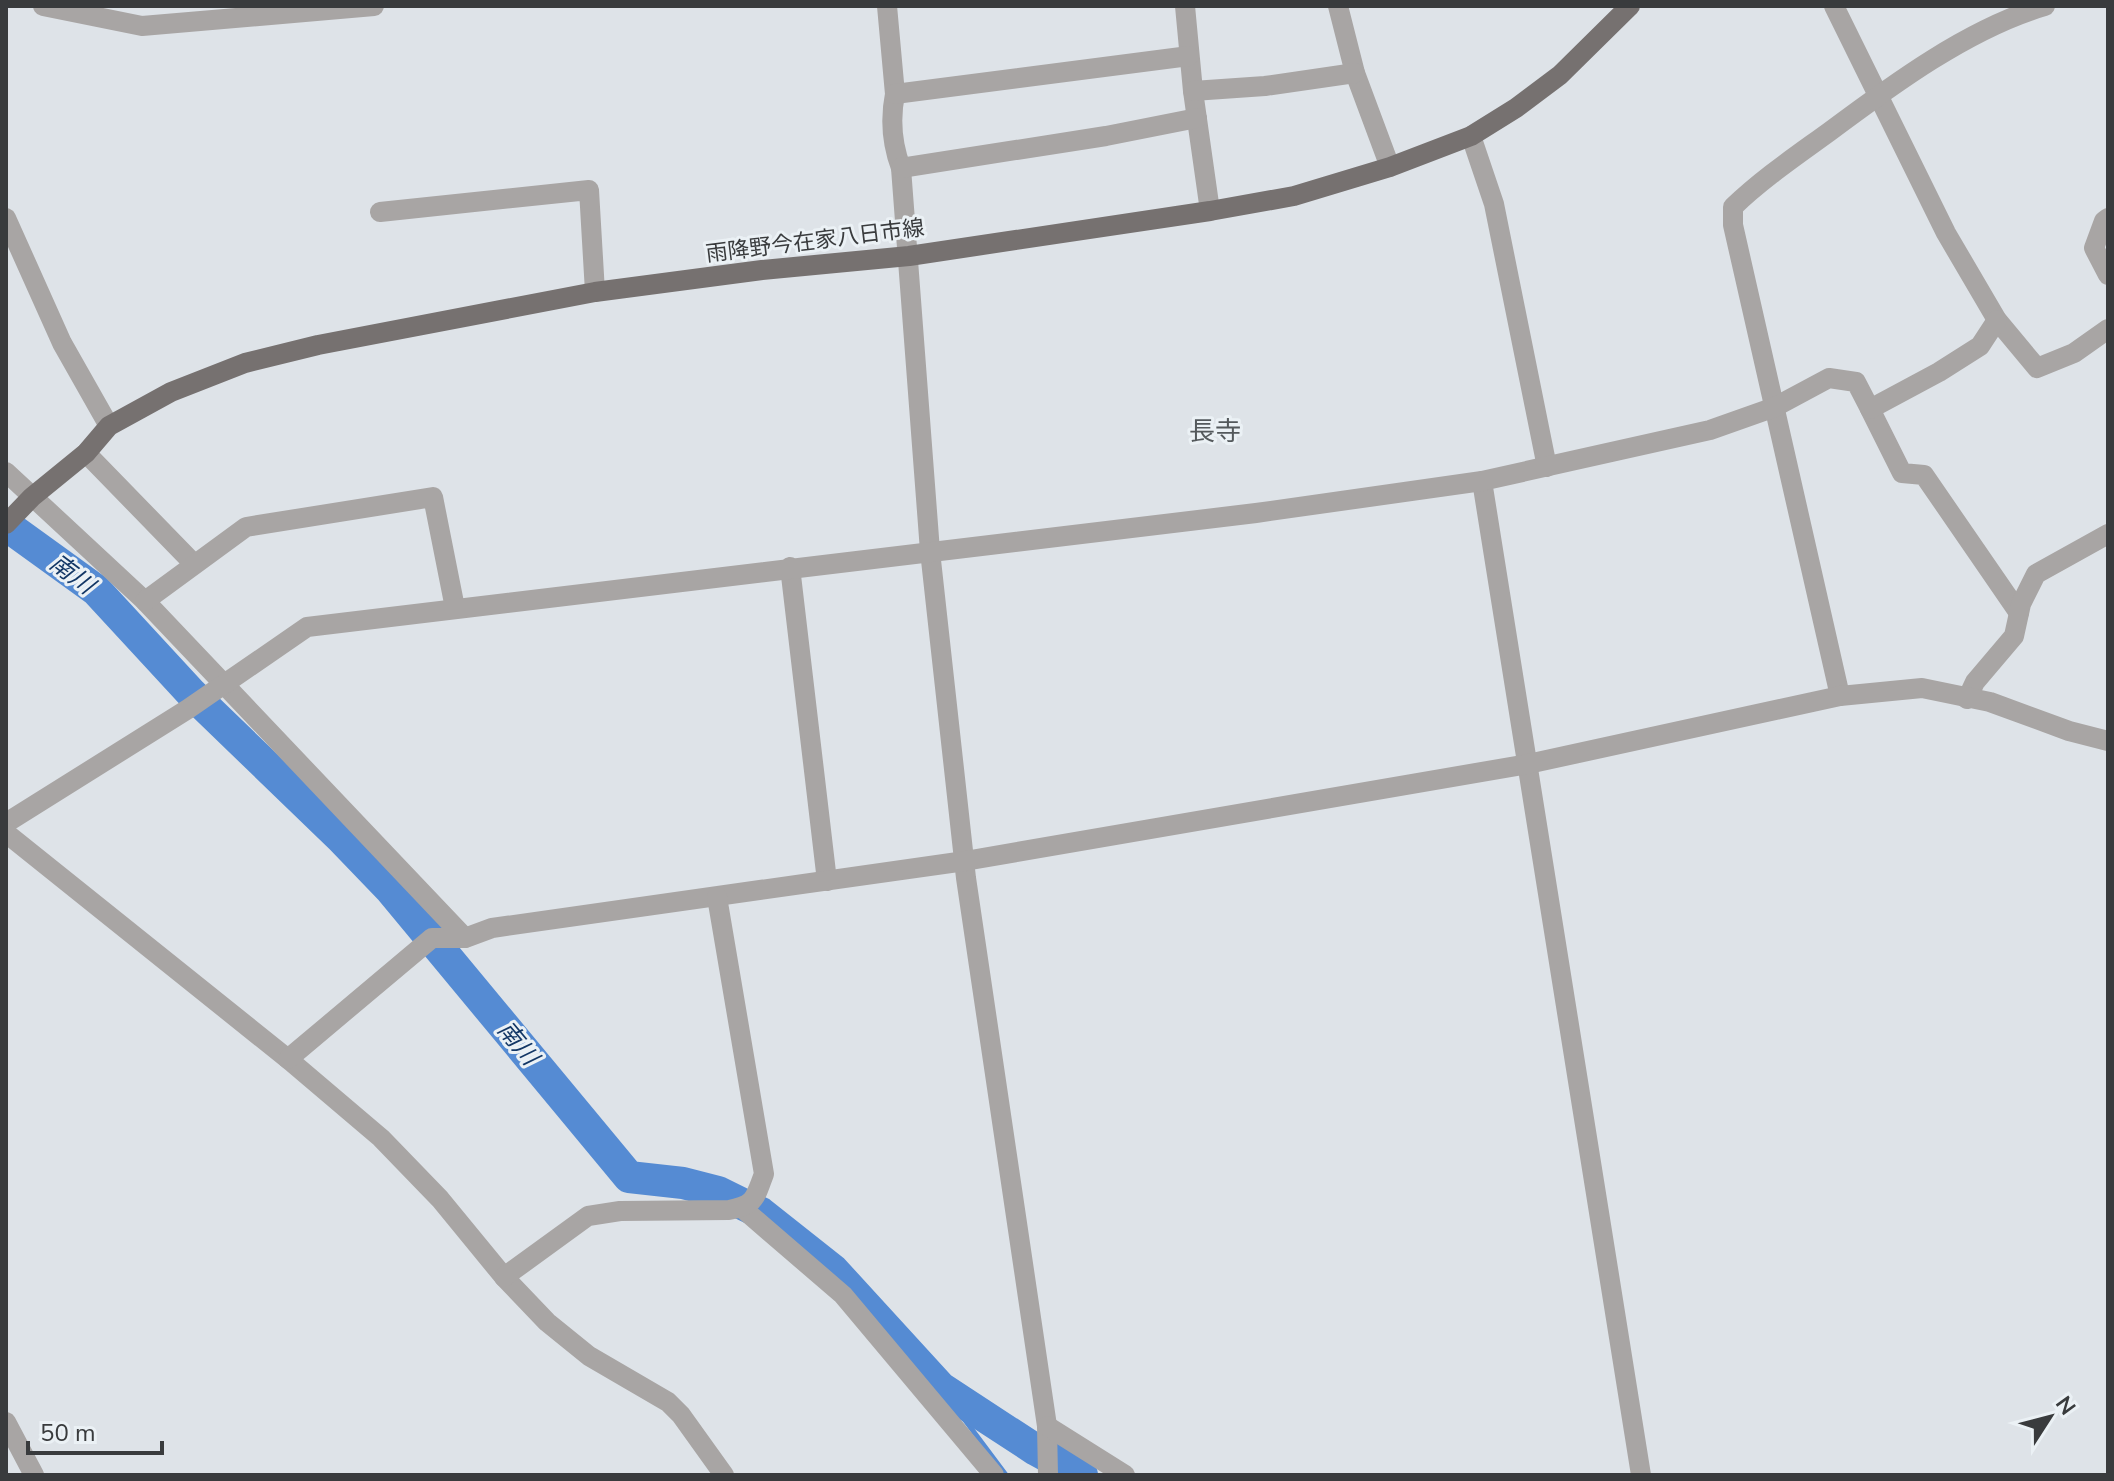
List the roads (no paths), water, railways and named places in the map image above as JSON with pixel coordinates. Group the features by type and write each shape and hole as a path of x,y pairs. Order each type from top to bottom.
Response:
{"main road":[{"name":"雨降野今在家八日市線","path":"6,524 32,497 86,453 109,426 171,392 245,363 318,345 595,292 762,270 909,256 1294,196 1390,167 1471,136 1560,75 1630,6"}],"street":[{"path":"43,6 142,26 374,6"},
{"path":"887,6 895,94 892,107 893,146 901,168 930,551 965,861 1047,1426 1048,1475"},
{"path":"1185,6 1210,211"},
{"path":"1338,6 1355,73 1390,167"},
{"path":"1834,6 1946,233 1997,320 2037,368 2074,353 2108,329"},
{"path":"1840,696 1733,225 1733,207 1755,186 1878,96 1977,34 2014,15 2045,6"},
{"path":"895,94 1189,56"},
{"path":"1193,91 1265,86 1355,73"},
{"path":"901,168 1106,136 1197,118"},
{"path":"1471,136 1494,204 1547,467"},
{"path":"380,212 589,190 595,292"},
{"path":"6,218 62,343 109,426"},
{"path":"2108,218 2094,248 2108,275"},
{"path":"1870,409 1980,346 1997,320"},
{"path":"6,823 188,709 307,627 1256,513 1482,481 1710,430 1775,407 1829,378 1856,382 1902,473 1924,475 2019,613"},
{"path":"86,453 194,564"},
{"path":"6,472 145,601 465,938"},
{"path":"1482,481 1641,1475"},
{"path":"145,601 246,527 433,497 455,608"},
{"path":"1967,699 1975,682 2014,636 2019,613 2036,574 2108,534"},
{"path":"790,567 827,881"},
{"path":"288,1059 432,938 465,938 492,928 965,861 1528,764 1840,696 1922,688 1990,702 2069,731 2108,741"},
{"path":"6,833 288,1059 381,1138 440,1199 504,1277 547,1322 589,1356 668,1402 681,1415 724,1475"},
{"path":"504,1277 588,1216 620,1211 729,1210 742,1208 754,1201 764,1174 717,897"},
{"path":"742,1208 843,1295 994,1475"},
{"path":"6,1422 34,1475"},
{"path":"1047,1426 1125,1475"}],"waterway":[{"name":"南川","path":"6,525 96,590 192,694 391,890 629,1177 683,1183 718,1192 761,1213 833,1270 941,1388 1036,1450 1082,1475"},
{"path":"941,1388 1006,1475"}],"district":[{"name":"長寺","path":"1215,431"}]}
